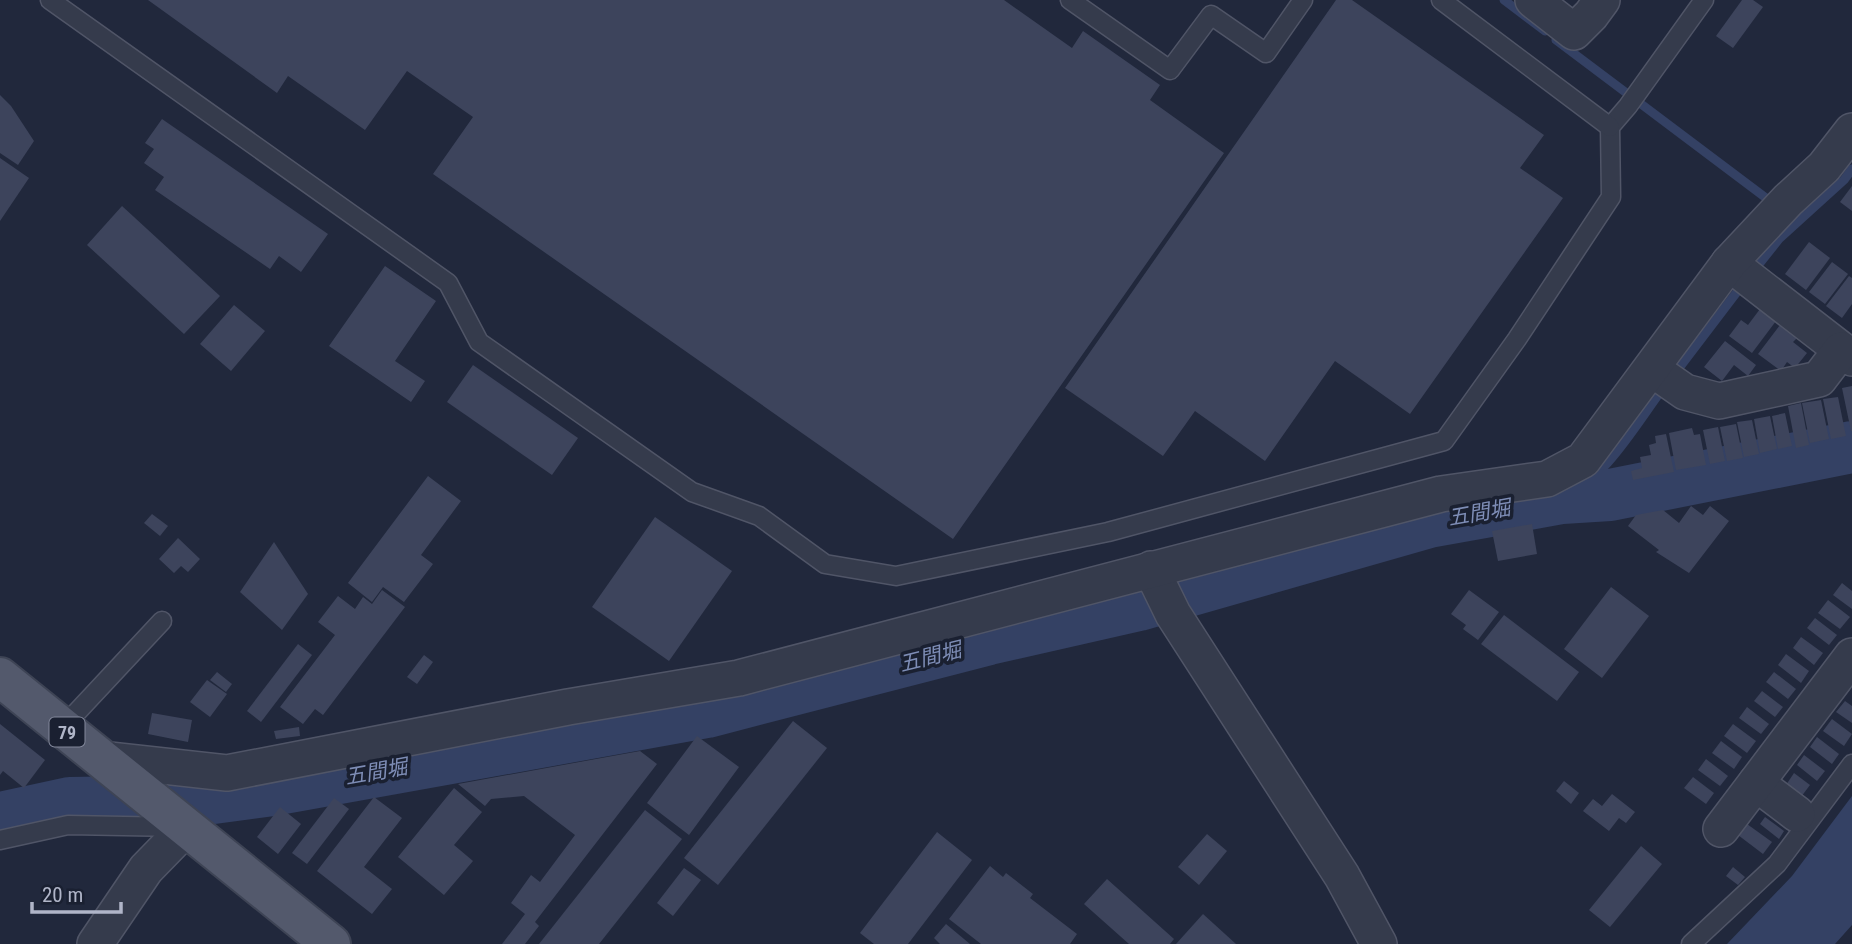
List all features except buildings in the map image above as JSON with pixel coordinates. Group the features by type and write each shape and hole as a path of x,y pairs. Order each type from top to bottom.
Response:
{"main road":[{"name":"79","path":"0,677 331,944"}],"street":[{"path":"1533,0 1574,32 1602,0"},
{"path":"100,760 227,773 568,707 739,678 936,628 1161,590 1441,494 1547,479 1583,460 1666,378 1742,274 1780,209 1824,167 1852,131"},
{"path":"1666,378 1719,401 1819,379 1847,354 1742,274"},
{"path":"1161,590 1342,877 1379,944"},
{"path":"1721,829 1852,656"},
{"path":"1756,783 1797,814"},
{"path":"95,944 179,822"}],"lane":[{"path":"50,0 448,283 479,342 692,492 759,516 825,564 896,576 1108,532 1444,441 1517,339 1611,197 1610,127 1643,86 1704,0"},
{"path":"1070,0 1170,70 1210,15 1266,53 1303,0"},
{"path":"1441,0 1610,127"},
{"path":"62,729 162,621"},
{"path":"1691,944 1777,864 1852,764"},
{"path":"0,840 68,825 179,822"}],"water":[{"path":"1852,796 1852,925 1835,944 1727,944 1792,876"}],"waterway":[{"path":"1504,0 1545,31"},
{"path":"1556,40 1774,204"},
{"path":"1752,273 1779,239 1844,180 1852,169"},
{"path":"1673,376 1743,284"},
{"path":"1562,498 1578,490 1606,465 1664,387"},
{"name":"五間堀","path":"0,818 70,803 191,801 273,790 707,712 989,639 1139,605 1429,522 1562,498 1610,495 1852,447"}]}
